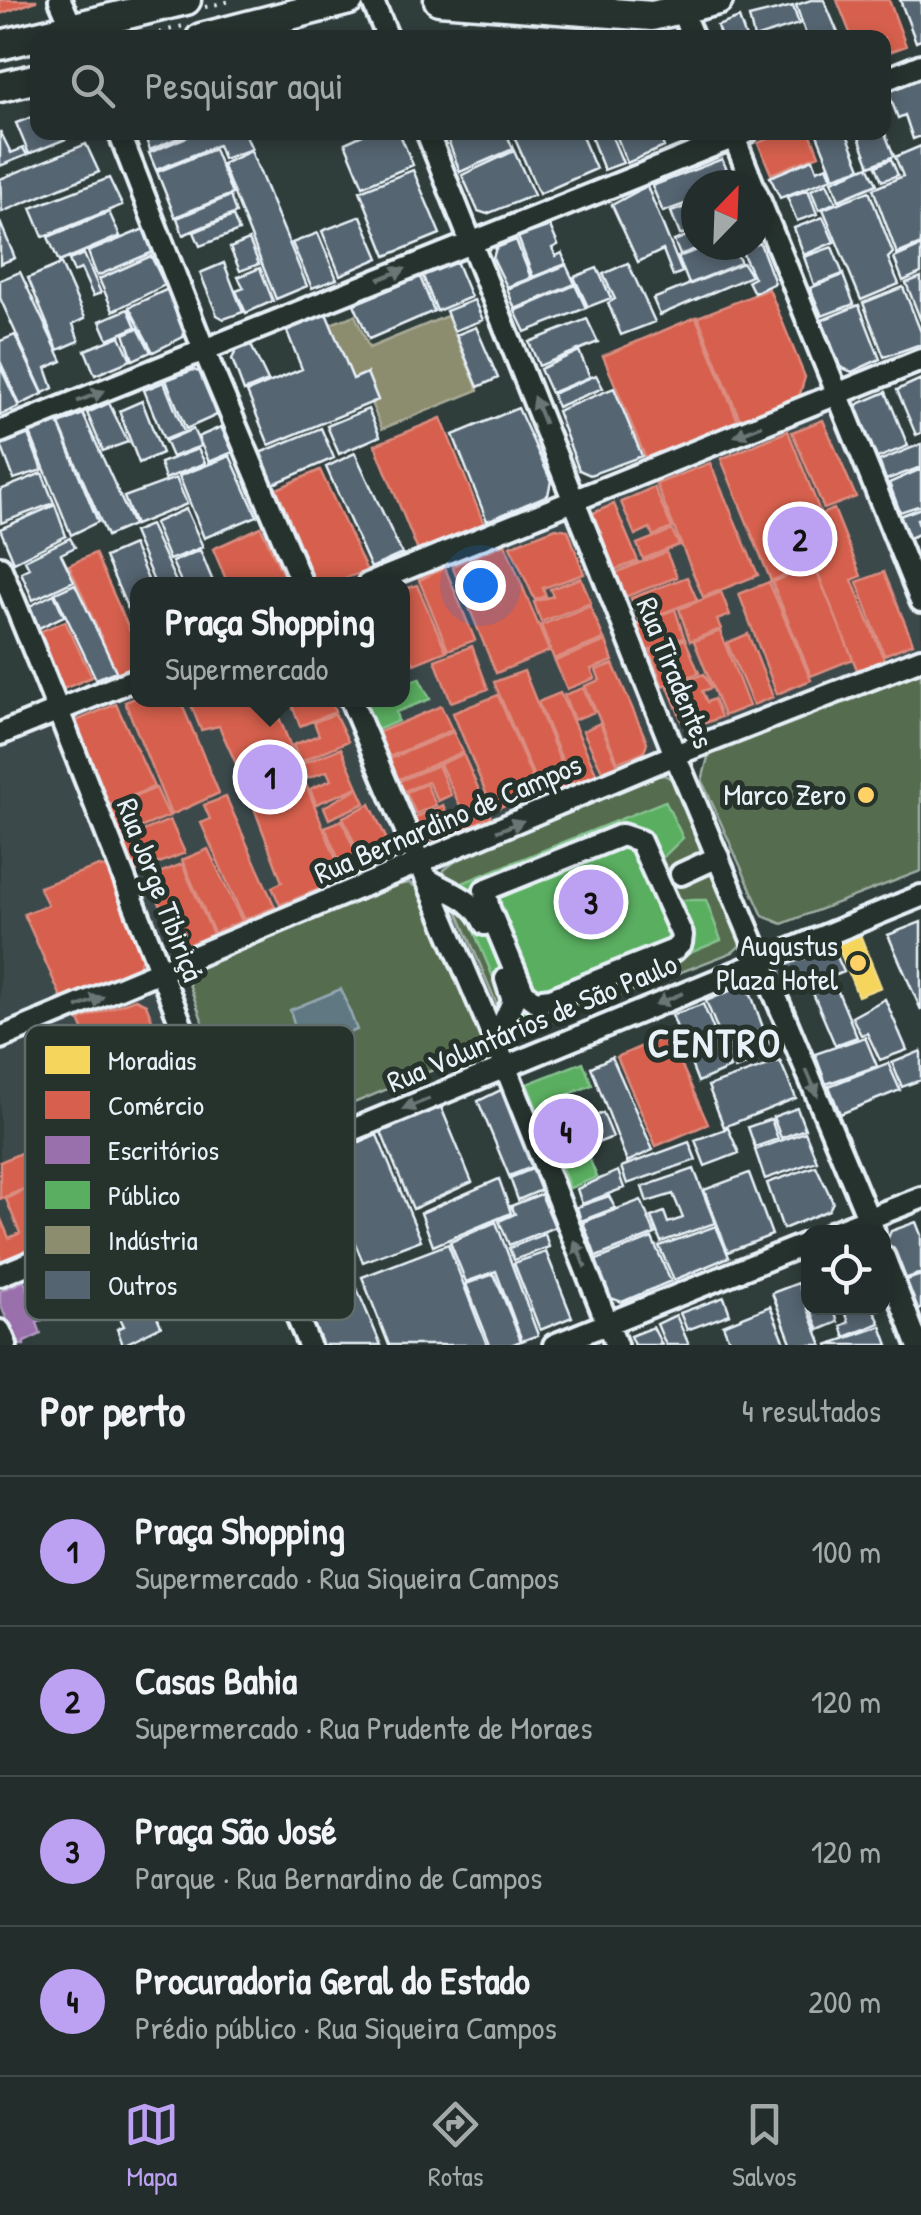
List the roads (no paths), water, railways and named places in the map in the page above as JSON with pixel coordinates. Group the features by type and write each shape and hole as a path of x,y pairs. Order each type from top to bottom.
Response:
{"main road":[{"path":"84,30 186,0"},
{"path":"231,30 349,0"},
{"path":"439,0 652,16 679,5 718,0"},
{"path":"0,45 30,40"},
{"path":"0,87 30,80"}],"street":[{"path":"60,0 73,30"},
{"path":"372,0 385,30"},
{"path":"679,5 690,30"},
{"path":"891,77 921,65"},
{"path":"122,140 299,577"},
{"name":"Rua Tiradentes","path":"430,140 675,755 871,1225"},
{"path":"0,432 723,140"},
{"path":"740,140 749,170"},
{"path":"771,229 921,601"},
{"path":"385,577 921,360"},
{"name":"Rua Jorge Tibiriçá","path":"0,568 180,1025"},
{"name":"Rua Bernardino de Campos","path":"32,1025 423,871 675,755 921,658"},
{"path":"0,734 130,681"},
{"path":"354,707 506,1067 616,1345"},
{"path":"423,871 476,906 487,928 506,948 524,993 534,1001 674,950 682,935 640,841 622,835 488,887 484,894 506,948 501,964 514,1000 497,1046"},
{"path":"681,874 718,857"},
{"name":"Rua Voluntários de São Paulo","path":"355,1129 921,896"},
{"name":"Rua Bernardino de Campos","path":"0,1038 25,1028"},
{"path":"871,1225 921,1198"},
{"path":"554,1345 801,1245"},
{"name":"Rua Voluntários de São Paulo","path":"0,1275 25,1265"},
{"path":"891,1274 918,1345"},
{"name":"Rua Jorge Tibiriçá","path":"299,1320 309,1345"},
{"path":"0,1332 6,1345"}],"water":[{"path":"341,989 357,1030 355,1025 294,1025 290,1010"}],"place":[{"name":"Casas Bahia","path":"800,539"},
{"name":"Praça Shopping","path":"270,777"},
{"name":"Marco Zero","path":"866,795"},
{"name":"Praça São José","path":"591,902"},
{"name":"Augustus Plaza Hotel","path":"858,963"},
{"name":"Procuradoria Geral do Estado","path":"566,1131"}],"district":[{"name":"CENTRO","path":"715,1043"}]}
